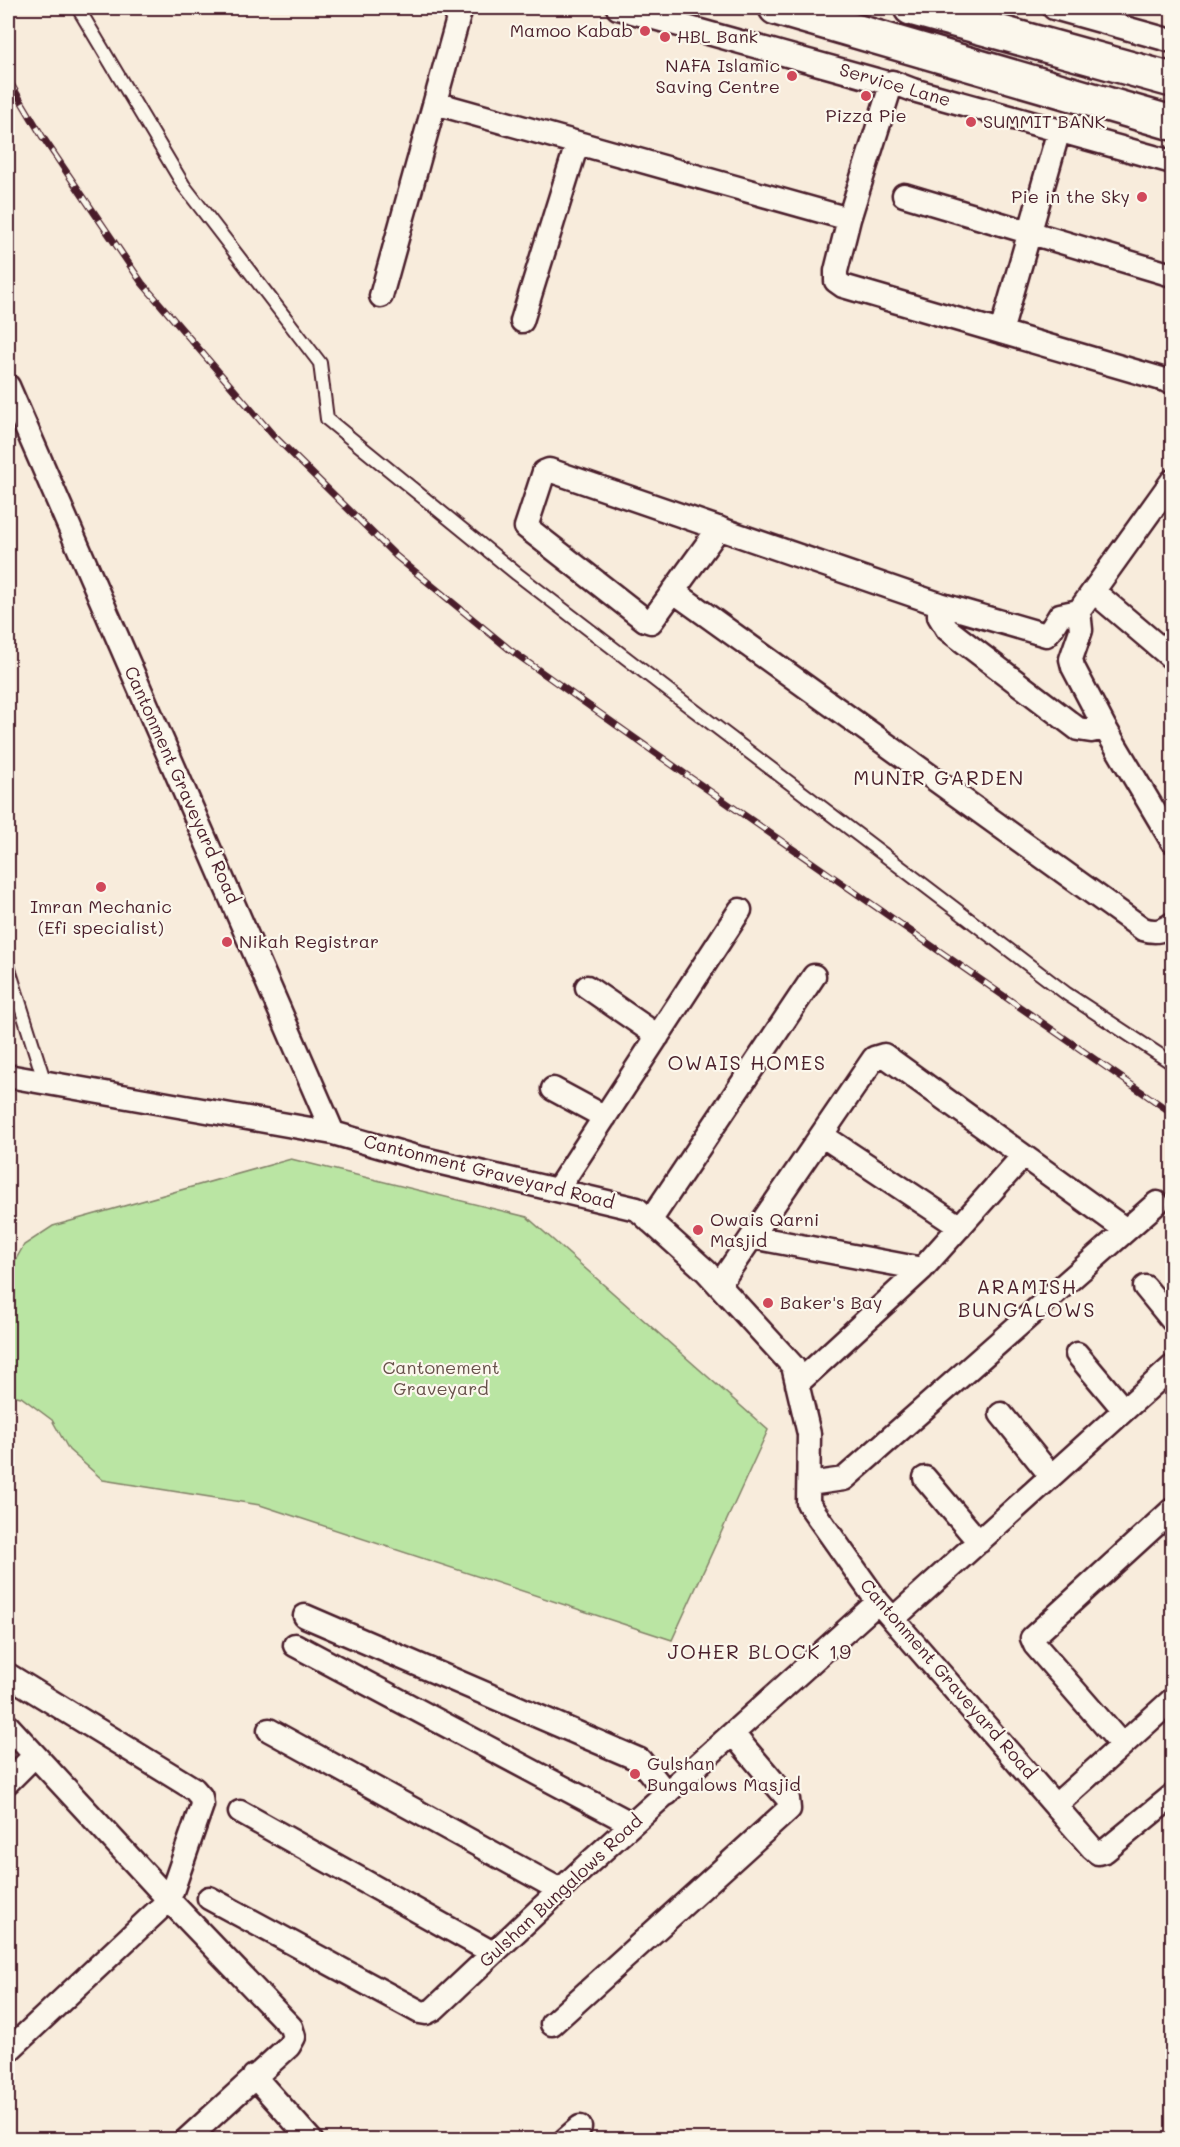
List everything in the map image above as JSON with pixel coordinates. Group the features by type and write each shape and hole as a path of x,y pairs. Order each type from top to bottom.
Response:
{"main road":[{"path":"776,8 1173,123"},
{"path":"911,8 1173,80"},
{"path":"1016,77 1028,41"}],"street":[{"path":"381,296 461,8"},
{"name":"Service Lane","path":"618,8 891,84 892,82 913,90 1173,162"},
{"path":"1054,8 1173,41"},
{"path":"892,82 849,219 836,271 836,281 843,286 1173,382"},
{"path":"435,103 849,219"},
{"path":"1001,332 1059,130"},
{"path":"522,321 577,144"},
{"path":"904,195 1173,275"},
{"name":"Cantonment Graveyard Road","path":"8,386 333,1132 416,1157 637,1209 706,1271 793,1366 810,1434 808,1503 878,1602 1098,1853 1106,1851 1173,1796"},
{"path":"719,528 651,622 645,620 528,530 526,522 544,472 549,470 719,528 939,604 1046,635 1060,615 1079,611"},
{"path":"1173,481 1079,611 1081,630 1071,658 1073,667 1105,728 1173,841"},
{"path":"673,591 1143,929 1154,932 1173,924"},
{"path":"1093,591 1173,658"},
{"path":"939,604 939,616 947,629 1078,729 1091,731 1105,728"},
{"path":"557,1190 740,910"},
{"path":"650,1221 814,976"},
{"path":"587,987 658,1036"},
{"path":"719,1285 823,1136 874,1058 884,1055 1126,1230"},
{"path":"8,1076 333,1132"},
{"path":"553,1089 605,1117"},
{"path":"823,1136 960,1227"},
{"path":"797,1384 922,1269 1023,1156"},
{"path":"808,1484 844,1479 1157,1203"},
{"path":"752,1237 922,1269"},
{"path":"1145,1287 1173,1320"},
{"path":"1077,1354 1124,1410"},
{"path":"893,1619 1173,1367"},
{"path":"1001,1414 1051,1476"},
{"path":"925,1478 979,1542"},
{"path":"1122,1745 1035,1645 1032,1638 1171,1514"},
{"name":"Gulshan Bungalows Road","path":"209,1898 420,2012 426,2013 434,2009 632,1824 878,1602"},
{"path":"305,1616 640,1760 667,1794"},
{"path":"294,1645 632,1824"},
{"path":"8,1675 194,1789 201,1797 202,1804 169,1900 8,2050"},
{"path":"1056,1805 1173,1700"},
{"path":"8,1726 291,2028 294,2037 289,2046 186,2139"},
{"path":"269,1730 560,1890"},
{"path":"552,2025 789,1809 788,1799 733,1734"},
{"path":"8,1782 34,1756"},
{"path":"240,1812 493,1953"},
{"path":"254,2076 311,2139"}],"lane":[{"path":"78,8 184,186 320,363 327,419 517,574 725,734 1067,994 1173,1063"},
{"path":"8,966 45,1083"}],"green space":[{"name":"Cantonement Graveyard","path":"291,1159 527,1217 768,1430 672,1640 260,1505 103,1480 69,1450 52,1420 21,1397 8,1394 8,1273 24,1245 53,1226"}],"railway":[{"path":"8,79 42,136 142,283 273,435 396,556 509,649 1172,1113"}],"place":[{"name":"Mamoo Kabab","path":"645,31"},
{"name":"HBL Bank","path":"665,37"},
{"name":"NAFA Islamic Saving Centre","path":"792,76"},
{"name":"Pizza Pie","path":"866,96"},
{"name":"SUMMIT BANK","path":"971,122"},
{"name":"Pie in the Sky","path":"1142,197"},
{"name":"Imran Mechanic (Efi specialist)","path":"101,887"},
{"name":"Nikah Registrar","path":"227,942"},
{"name":"Owais Qarni Masjid","path":"698,1230"},
{"name":"Baker's Bay","path":"768,1303"},
{"name":"Gulshan Bungalows Masjid","path":"635,1774"}],"district":[{"name":"MUNIR GARDEN","path":"939,778"},
{"name":"OWAIS HOMES","path":"747,1063"},
{"name":"ARAMISH BUNGALOWS","path":"1027,1298"},
{"name":"JOHER BLOCK 19","path":"760,1652"}]}
